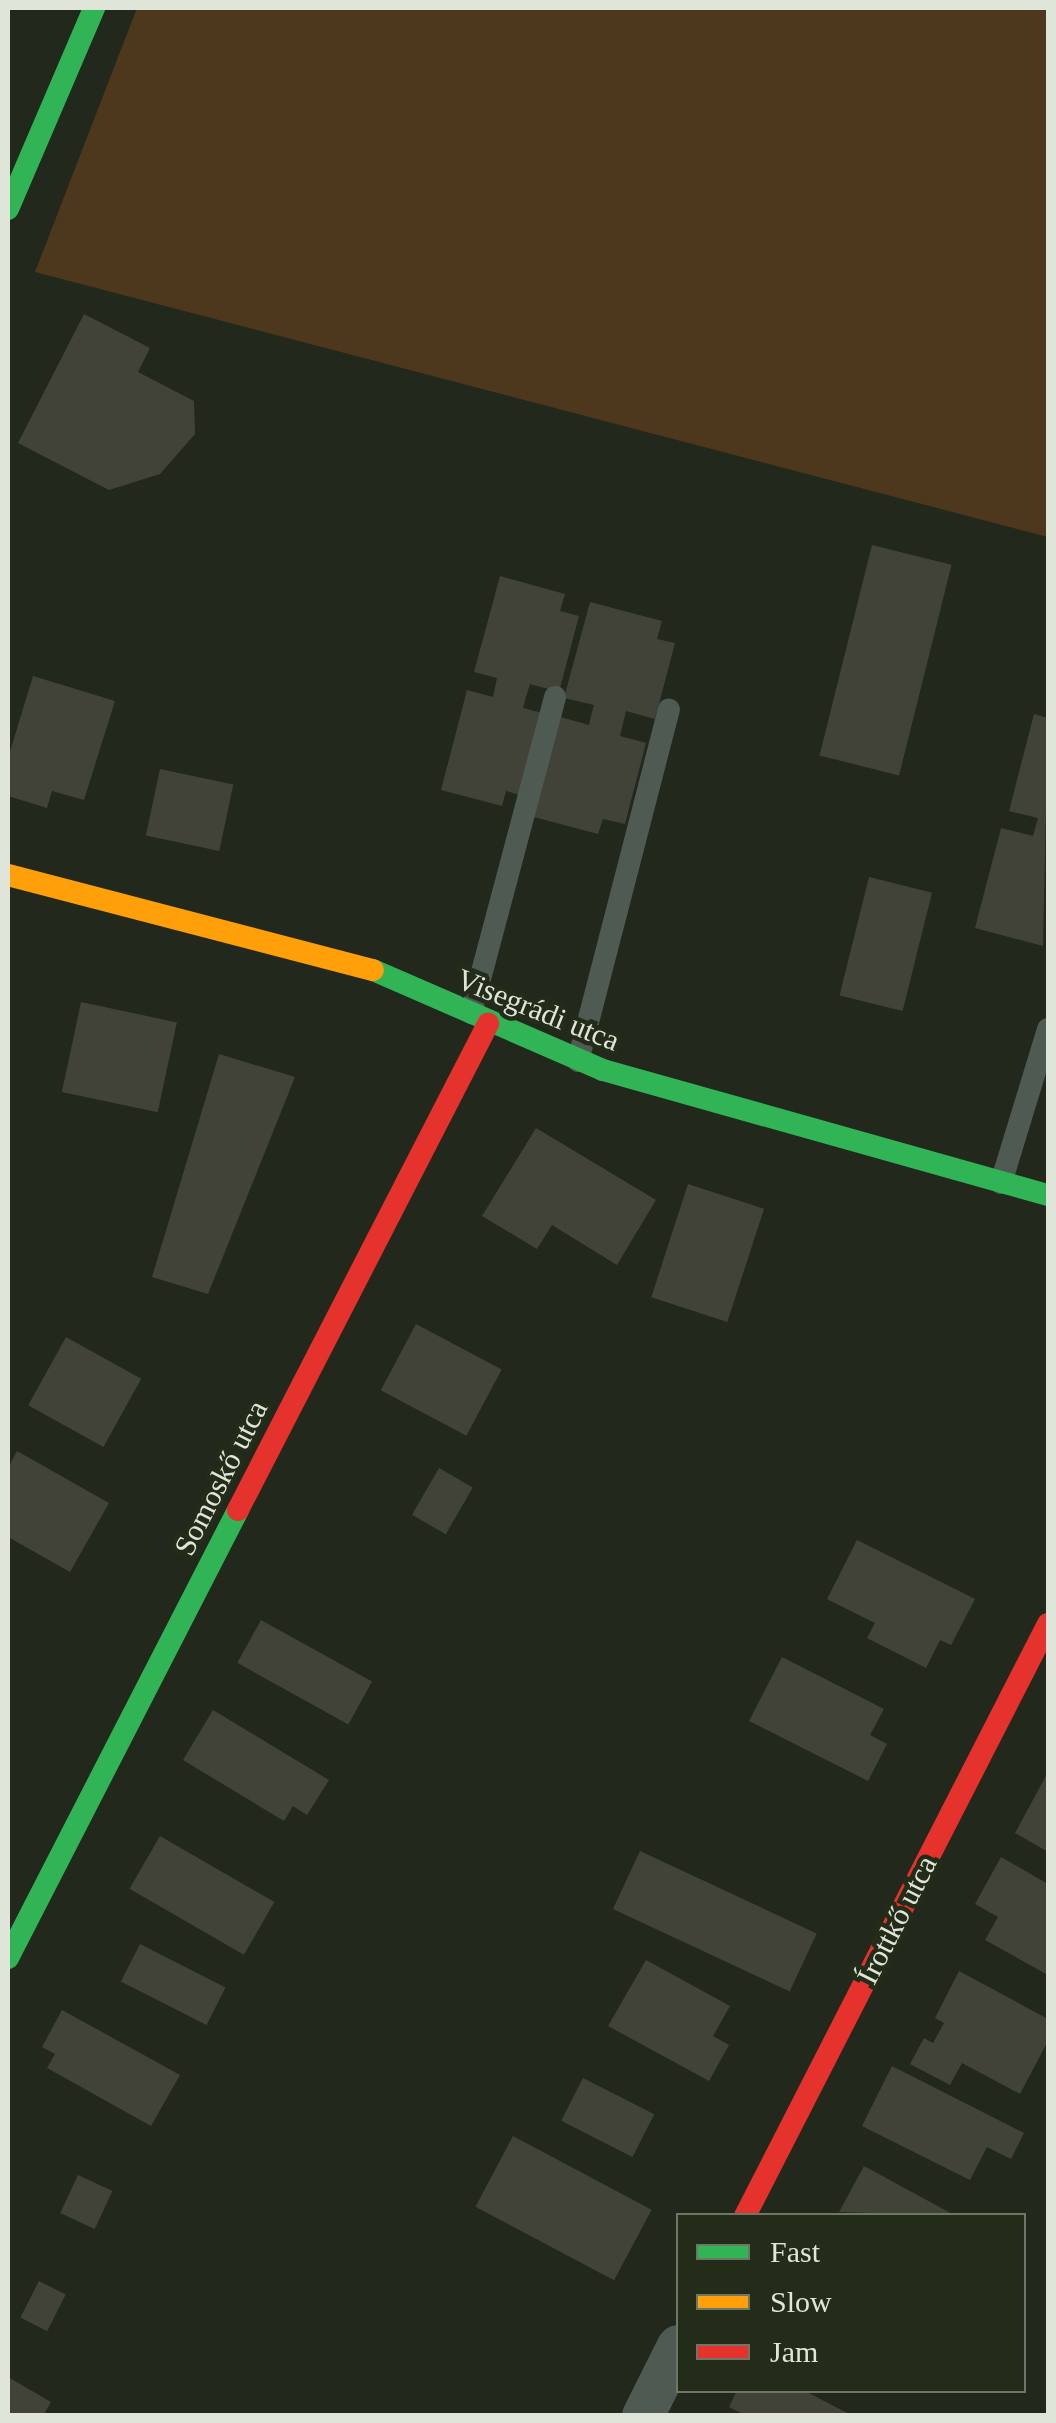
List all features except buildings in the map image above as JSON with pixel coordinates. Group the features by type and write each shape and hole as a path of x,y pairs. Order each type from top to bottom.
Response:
{"street":[{"path":"8,209 94,8"},
{"name":"Visegrádi utca","path":"8,875 356,962 479,1020 578,1060 753,1120 1048,1196"},
{"name":"Somoskő utca","path":"8,1958 479,1020"},
{"name":"Írottkő utca","path":"748,2213 1048,1624"},
{"path":"643,2416 676,2350"}],"lane":[{"path":"479,1020 556,697"},
{"path":"578,1060 669,710"},
{"path":"1002,1183 1048,1029"}],"shaded area":[{"path":"137,8 1048,8 1048,537 35,272"}],"traffic: fast":[{"path":"8,209 94,8"},
{"path":"373,970 603,1070 1048,1195"},
{"path":"8,1958 238,1510"}],"traffic: slow":[{"path":"8,875 373,970"}],"traffic: jam":[{"path":"238,1510 488,1024"},
{"path":"747,2213 1048,1624"}]}
